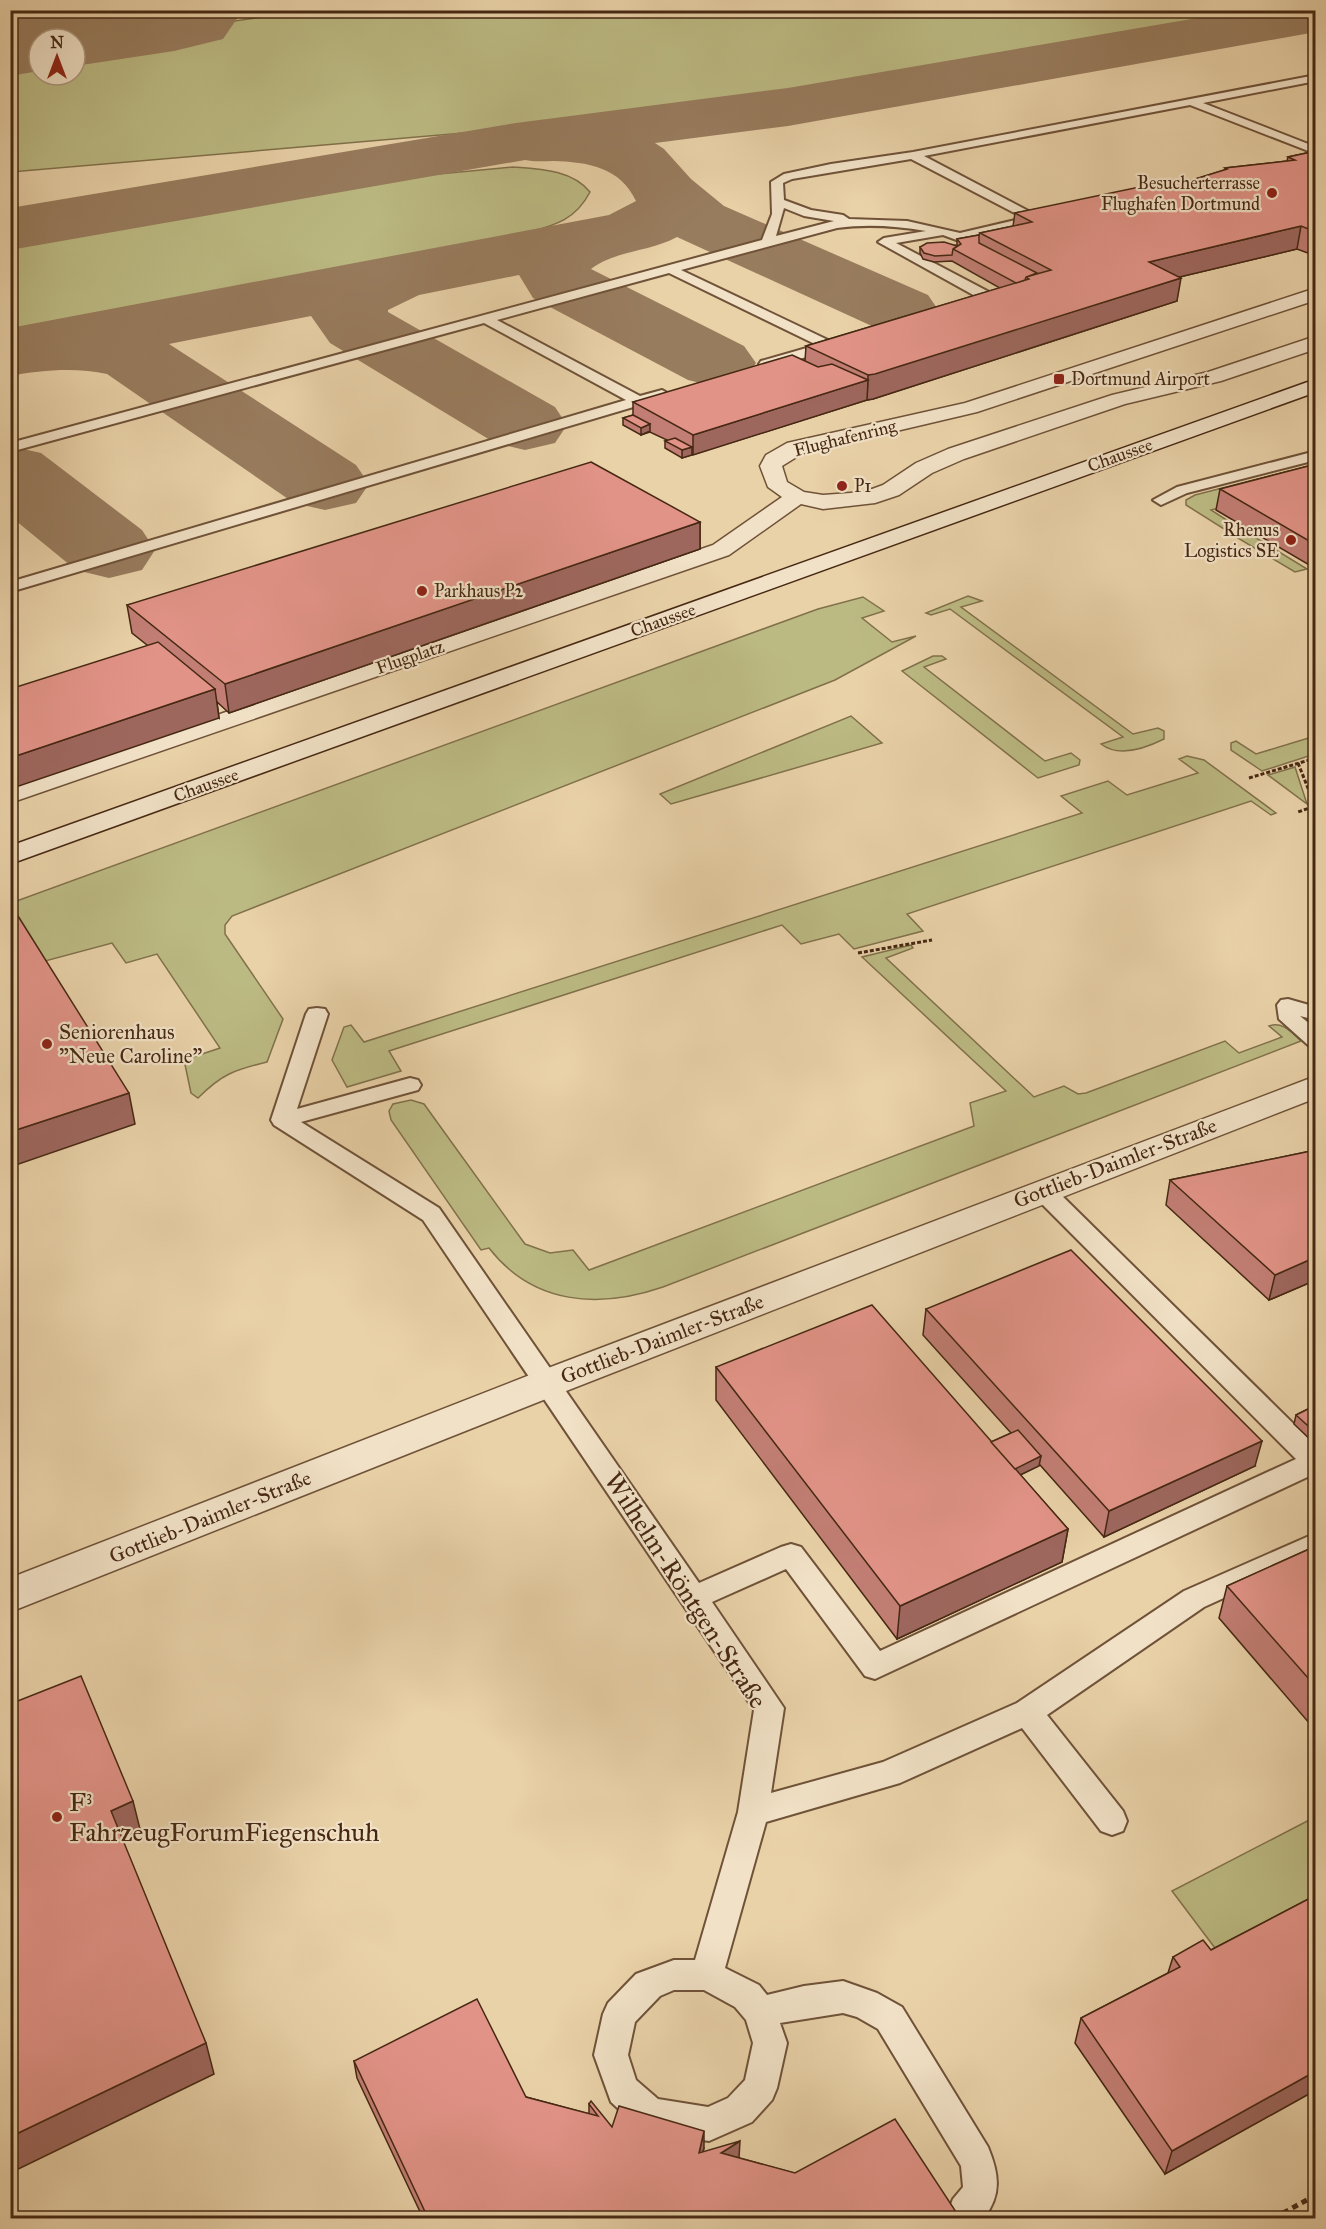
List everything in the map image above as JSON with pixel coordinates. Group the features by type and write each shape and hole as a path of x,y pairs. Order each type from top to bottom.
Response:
{"street":[{"name":"Flughafenring","path":"797,497 779,487 771,466 780,455 795,448 970,408 1316,294"},
{"path":"797,497 823,502 839,502 878,495 899,486 931,464 956,454 1119,399 1214,377 1316,342"},
{"name":"Chaussee","path":"10,856 1316,385"},
{"name":"Flugplatz","path":"10,795 721,550 797,497"},
{"name":"Gottlieb-Daimler-Straße","path":"10,1596 548,1383 1316,1086"}],"lane":[{"path":"767,242 778,222 777,182 788,176 913,155 1316,78"},
{"path":"1191,102 1316,151"},
{"path":"913,155 1035,219"},
{"path":"778,202 808,213 945,231 976,243"},
{"path":"961,236 1057,214"},
{"path":"10,448 767,242 836,224 859,221"},
{"path":"945,231 884,242 986,296 983,300 950,309"},
{"path":"670,269 830,346"},
{"path":"486,319 638,401"},
{"path":"751,369 852,339"},
{"path":"10,587 672,391"},
{"path":"1161,500 1182,490 1312,456"},
{"path":"1316,1014 1288,1005 1290,1019 1316,1040"},
{"path":"282,1120 316,1014"},
{"path":"282,1120 410,1085"},
{"name":"Wilhelm-Röntgen-Straße","path":"282,1120 431,1214 769,1708 753,1812 707,1975"},
{"path":"694,1598 792,1555 874,1667 1315,1462 1043,1191"},
{"path":"753,1812 889,1774 1027,1712 1194,1599 1316,1544"},
{"path":"1027,1712 1112,1821"},
{"path":"674,1975 707,1975 747,1996 760,2012 770,2043 760,2088 740,2110 709,2124 650,2115 624,2090 611,2055 620,2014 648,1985 674,1975"},
{"path":"760,2012 804,2002 843,1997 866,2004 890,2018 976,2159 982,2180 979,2198 966,2212"}],"path":[{"path":"1249,778 1316,758"},
{"path":"1298,763 1316,806 1298,812"},
{"path":"858,954 932,940"},
{"path":"1274,2218 1316,2194"}],"shaded area":[{"path":"306,10 1274,11 707,107 591,122 11,172 11,53 27,50 27,87 87,87 87,41"},
{"path":"513,167 545,170 565,175 583,185 590,192 577,211 569,217 551,226 519,235 11,332 11,246 396,178"},
{"path":"1289,471 1315,482 1211,510 1236,526 1224,529 1186,505 1186,500 1195,495"},
{"path":"1243,530 1307,569 1295,572 1231,534"},
{"path":"968,596 982,601 961,607 1133,734 1158,728 1164,731 1164,739 1132,750 1108,748 1101,744 1123,737 950,609 931,615 926,613"},
{"path":"863,597 884,611 862,618 892,642 916,636 835,680 232,916 225,925 225,934 283,1019 267,1062 229,1074 214,1083 198,1098 191,1093 184,1060 220,1048 157,954 126,963 112,943 34,964 11,941 11,903 818,609"},
{"path":"933,656 942,656 946,659 924,667 1045,761 1071,753 1080,760 1079,765 1038,778 902,671"},
{"path":"851,716 882,743 671,804 660,794"},
{"path":"1315,736 1315,754 1262,771 1231,750 1231,743 1236,741 1256,754"},
{"path":"1187,756 1204,760 1276,813 1271,815 1251,801 907,914 923,931 854,949 839,934 801,944 782,925 389,1051 401,1071 347,1087 332,1060 344,1027 351,1025 364,1042 1082,813 1061,796 1108,781 1127,795 1198,773 1179,759"},
{"path":"1295,767 1307,804 1268,775"},
{"path":"911,945 913,948 886,958 1034,1097 1064,1086 1078,1094 1086,1093 1225,1041 1239,1053 1282,1037 1269,1026 1283,1026 1301,1041 663,1287 615,1298 568,1297 547,1291 526,1281 506,1267 489,1248 481,1250 391,1120 389,1111 393,1104 411,1100 424,1104 525,1244 550,1253 573,1250 589,1270 974,1126 970,1103 1006,1091 862,957"},
{"path":"1315,1817 1315,1916 1227,1964 1172,1891"}],"building":[{"path":"1316,151 1316,232 1301,226 1149,262 1181,278 875,374 868,375 806,346 1029,279 1026,277 1051,270 980,233 1032,222 1015,213 1173,180 1179,183 1189,181 1227,169 1225,168 1295,160 1288,157"},
{"path":"979,235 979,243 1037,273 1016,283 953,249 961,244 957,239"},
{"path":"944,242 957,246 953,249 952,255 935,256 924,253 920,247 927,243"},
{"path":"792,355 818,367 832,364 868,380 693,435 633,402"},
{"path":"633,415 650,424 641,428 623,418"},
{"path":"675,438 692,447 682,450 665,441"},
{"name":"Parkhaus P2","path":"591,462 700,522 225,684 127,605"},
{"path":"1316,464 1316,545 1220,489"},
{"path":"158,642 215,689 10,758 10,689"},
{"name":"Seniorenhaus \"Neue Caroline\"","path":"13,908 129,1093 10,1132 10,909"},
{"path":"1316,1150 1316,1257 1275,1275 1170,1180"},
{"path":"1071,1250 1262,1441 1109,1511 926,1309"},
{"path":"872,1305 1068,1529 900,1606 716,1367"},
{"path":"1316,1405 1316,1433 1296,1415"},
{"path":"1018,1430 1041,1456 1015,1469 991,1442"},
{"path":"1316,1546 1316,1687 1227,1586"},
{"path":"81,1676 133,1801 111,1811 206,2043 10,2137 10,1704"},
{"path":"1316,1895 1316,2071 1172,2151 1081,2018 1180,1967 1173,1957 1203,1940 1211,1950"},
{"path":"477,1999 526,2097 598,2116 589,2104 591,2101 612,2127 619,2106 704,2131 699,2153 740,2141 721,2153 795,2173 895,2119 960,2218 428,2218 354,2061"}],"taxiway":[{"path":"10,229 516,142 788,107 1316,15"},
{"path":"530,142 584,143 611,148 636,159 664,190 671,203 656,220 643,227 600,238"},
{"path":"668,194 699,221 901,311"},
{"path":"405,276 600,238"},
{"path":"600,238 562,256 553,268 559,282 716,363"},
{"path":"405,276 411,274"},
{"path":"10,352 405,276"},
{"path":"405,276 378,285 356,298 350,304 349,319 357,327 525,425"},
{"path":"42,348 95,348 134,357 325,484"},
{"path":"10,472 109,550"}],"runway":[{"path":"10,33 174,10"}],"place":[{"name":"Besucherterrasse Flughafen Dortmund","path":"1272,193"},
{"name":"Dortmund Airport","path":"1059,379"},
{"name":"P1","path":"842,486"},
{"name":"Rhenus Logistics SE","path":"1291,540"},
{"name":"Parkhaus P2","path":"422,591"},
{"name":"Seniorenhaus \"Neue Caroline\"","path":"47,1044"},
{"name":"F³ FahrzeugForumFiegenschuh","path":"57,1817"}]}
